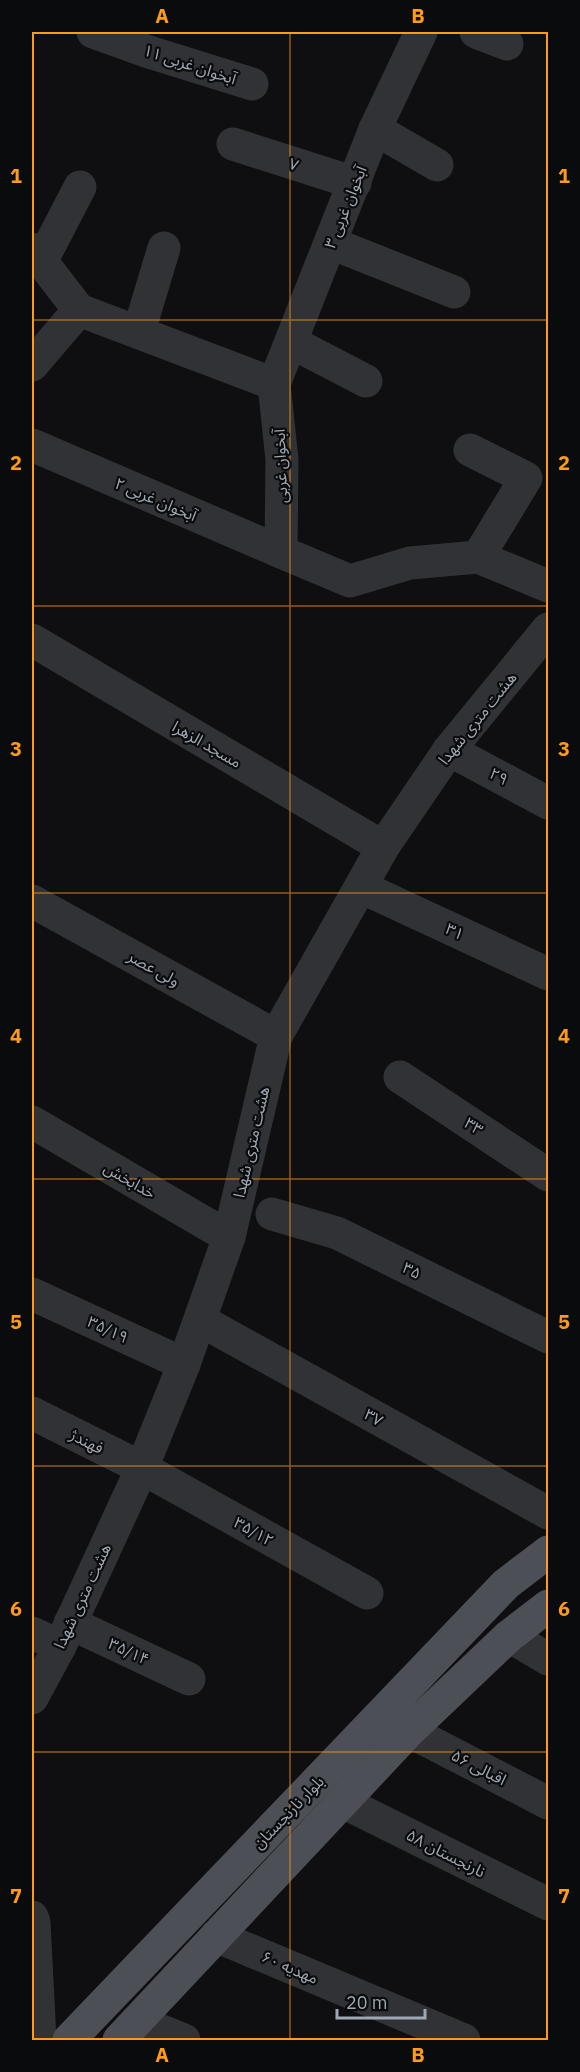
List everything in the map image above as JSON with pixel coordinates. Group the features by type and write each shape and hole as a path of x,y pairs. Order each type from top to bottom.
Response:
{"main road":[{"name":"بلوار نارنجستان","path":"69,2040 506,1584 546,1551"},
{"name":"بلوار نارنجستان","path":"128,2030 409,1731 509,1636 549,1606"}],"street":[{"name":"آبخوان غربی ۱۱","path":"93,32 148,41 252,84"},
{"name":"آبخوان غربی ۳","path":"274,384 375,129 421,32"},
{"path":"476,32 507,44"},
{"path":"375,129 437,165"},
{"name":"۷","path":"233,144 355,183"},
{"path":"80,187 36,255 79,310 274,384"},
{"path":"331,243 454,292"},
{"path":"139,331 165,248"},
{"path":"32,365 79,310"},
{"path":"291,342 366,381"},
{"name":"آبخوان غربی","path":"274,384 282,460 281,552"},
{"name":"آبخوان غربی ۲","path":"32,445 281,552"},
{"path":"470,450 526,478 478,557"},
{"path":"281,552 350,581 410,563 478,557 549,586"},
{"name":"هشت متری شهدا","path":"32,1698 54,1634 142,1468 184,1364 229,1237 276,1036 383,847 449,750 549,629"},
{"name":"مسجد الزهرا","path":"32,640 383,847"},
{"name":"۲۹","path":"449,750 549,803"},
{"name":"۳۱","path":"362,887 549,974"},
{"name":"ولی عصر","path":"32,901 276,1036"},
{"name":"۳۳","path":"400,1077 549,1175"},
{"name":"خدابخش","path":"32,1122 229,1237"},
{"name":"۳۵","path":"272,1214 338,1233 549,1337"},
{"name":"۳۵/۱۹","path":"32,1294 184,1364"},
{"name":"۳۷","path":"200,1320 549,1514"},
{"name":"فهندژ","path":"32,1413 142,1468"},
{"name":"۳۵/۱۲","path":"142,1468 367,1593"},
{"name":"۳۵/۱۴","path":"54,1634 189,1679"},
{"path":"509,1636 549,1659"},
{"name":"اقبالی ۵۶","path":"409,1731 549,1803"},
{"name":"نارنجستان ۵۸","path":"343,1802 549,1904"},
{"path":"32,1917 39,2040"},
{"name":"مهدیه ۶۰","path":"216,1936 464,2040"},
{"path":"128,2030 184,2040"}]}
